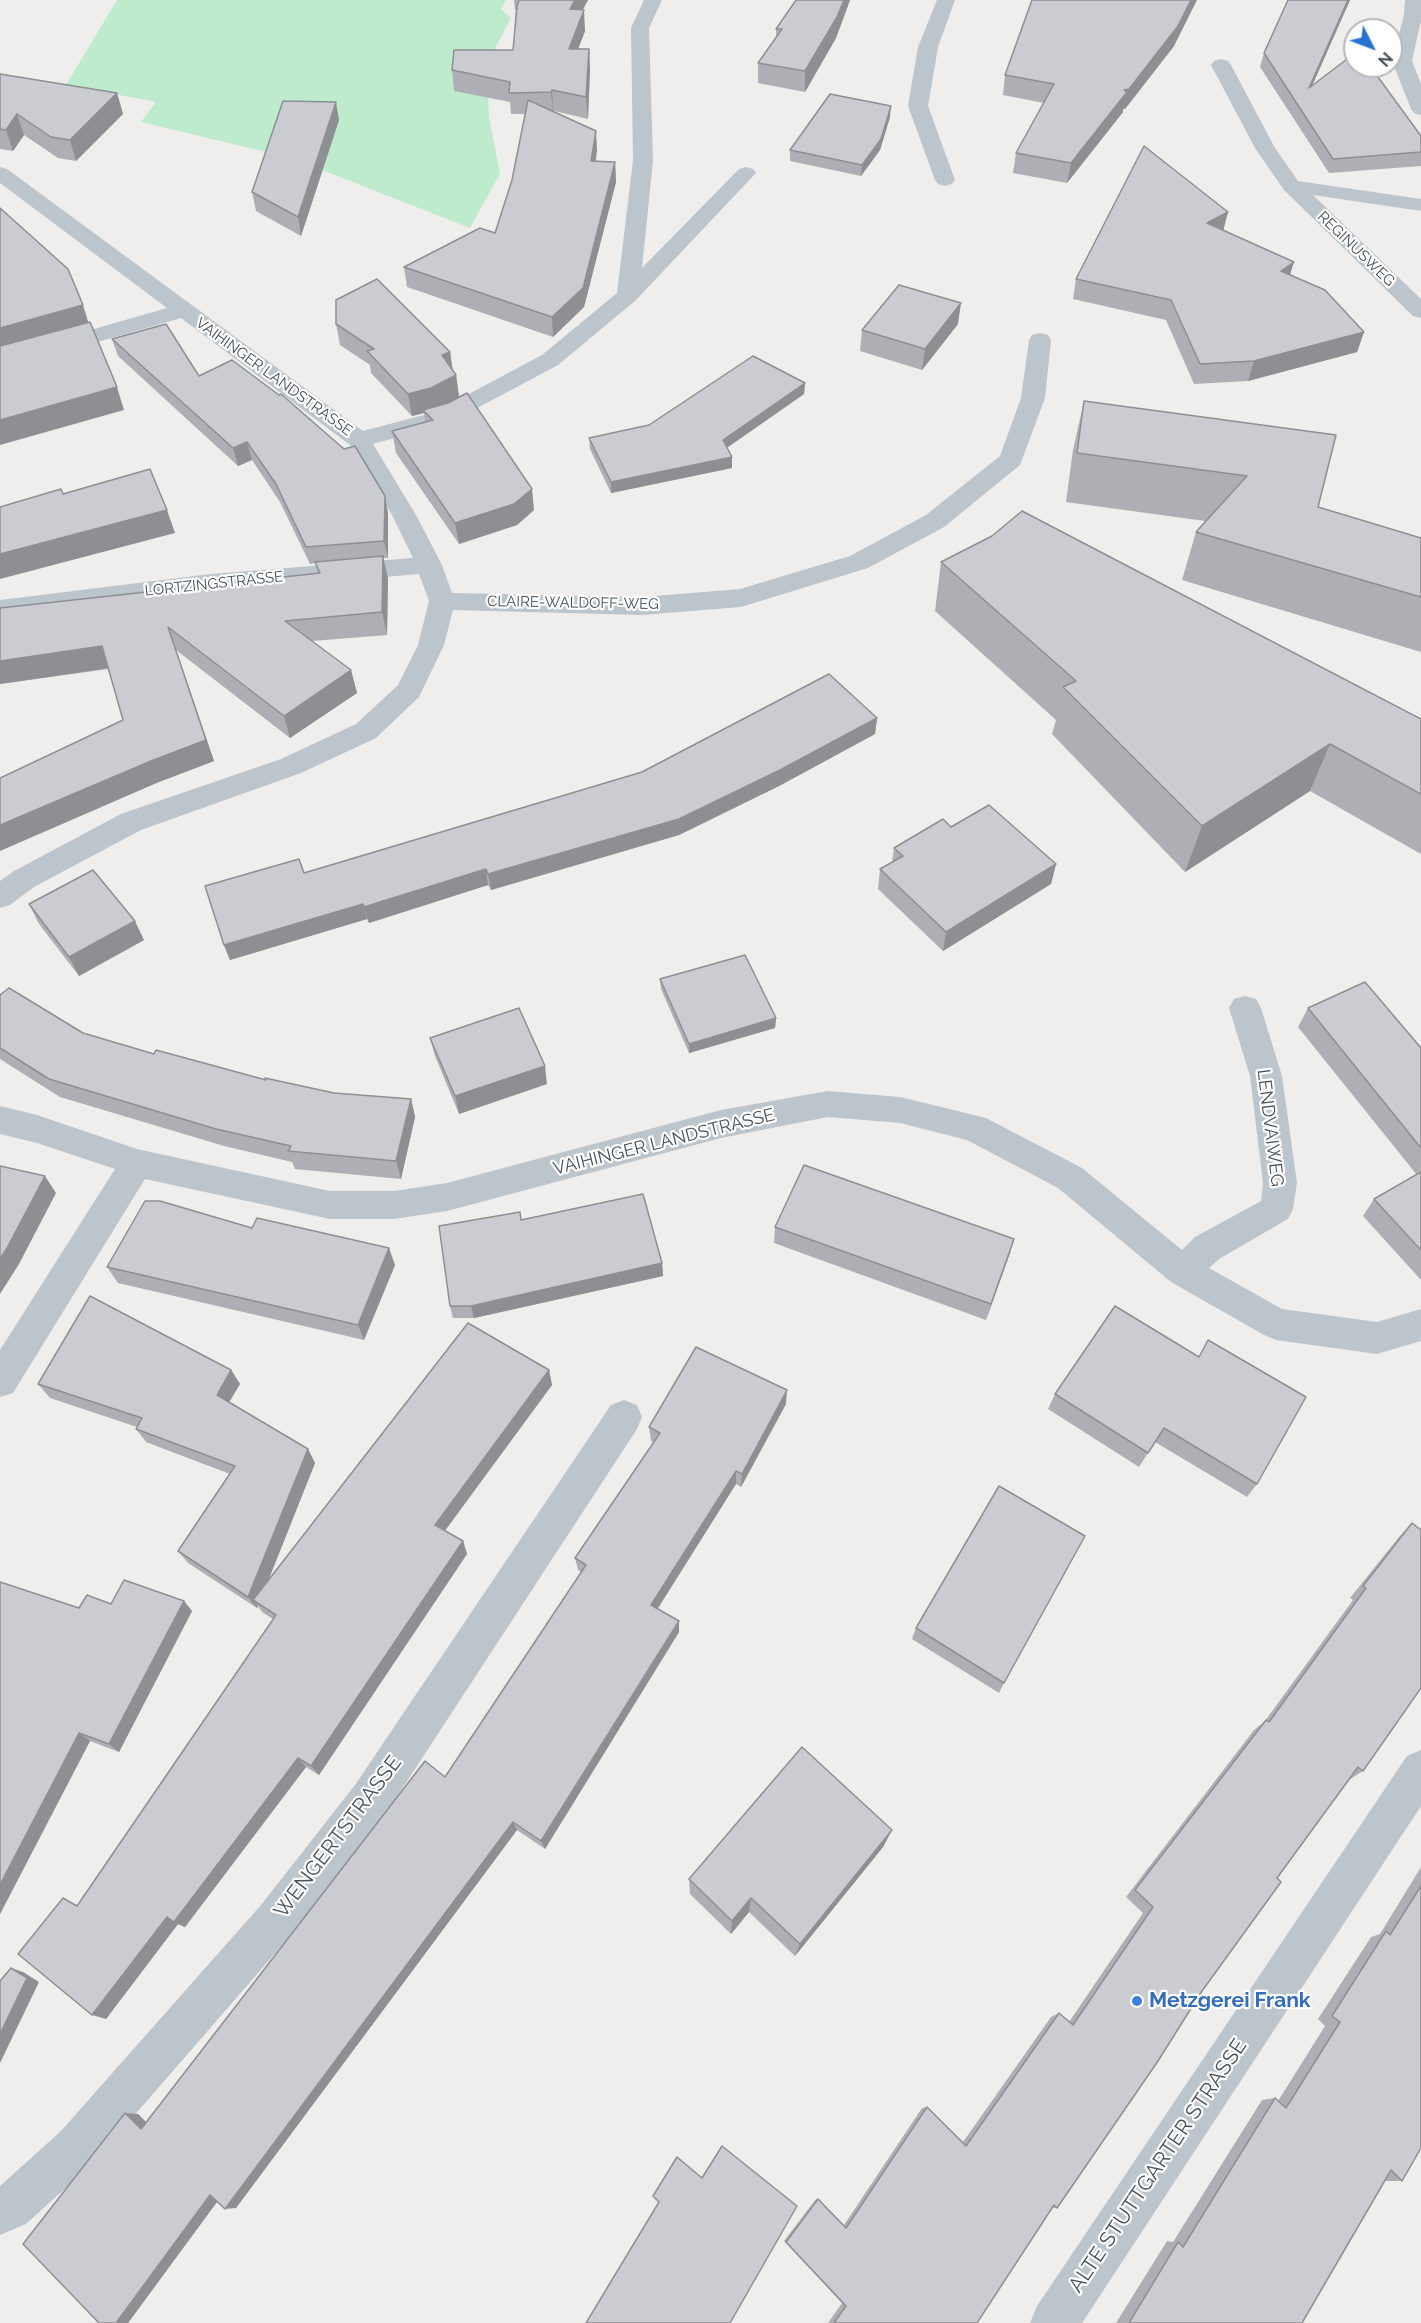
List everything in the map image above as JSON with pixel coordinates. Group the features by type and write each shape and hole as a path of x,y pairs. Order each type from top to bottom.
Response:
{"street":[{"path":"628,295 643,160 640,27 653,0"},
{"path":"945,180 918,106 928,47 946,0"},
{"path":"1414,0 1413,15 1402,61 1421,109"},
{"name":"REGINUSWEG","path":"1221,65 1265,148 1291,186 1421,311"},
{"path":"359,440 443,417 550,360 628,295 746,172"},
{"name":"VAIHINGER LANDSTRASSE","path":"0,173 359,440 404,515 429,565 442,601"},
{"path":"1291,186 1421,205"},
{"path":"0,363 184,310"},
{"name":"CLAIRE-WALDOFF-WEG","path":"442,601 642,606 741,598 859,562 935,521 1011,460 1033,398 1040,340"},
{"name":"LORTZINGSTRASSE","path":"0,609 211,583 429,565"},
{"path":"0,897 24,879 131,822 291,766 366,731 409,690 431,645 442,601"},
{"name":"LENDVAIWEG","path":"1183,1271 1207,1248 1276,1209 1280,1183 1266,1076 1245,1008"},
{"name":"VAIHINGER LANDSTRASSE","path":"0,1120 37,1129 137,1163 330,1205 394,1205 447,1197 721,1124 828,1104 900,1110 974,1128 1070,1178 1183,1271 1276,1324 1377,1338 1421,1325"},
{"path":"0,1381 137,1163"},
{"name":"WENGERTSTRASSE","path":"0,2212 10,2208 77,2147 276,1920 370,1800 624,1417"},
{"name":"ALTE STUTTGARTER STRASSE","path":"1054,2323 1421,1770"}],"green space":[{"path":"117,0 506,0 501,9 511,18 487,64 489,117 500,174 470,228 291,158 141,122 156,102 66,85"}],"building":[{"path":"519,0 575,0 570,9 584,10 569,49 589,49 586,97 552,90 551,92 509,93 510,82 452,70 454,50 513,50"},
{"path":"796,0 844,0 837,17 805,71 758,63 782,29 776,29"},
{"path":"1032,0 1191,0 1178,26 1129,89 1124,90 1127,92 1071,163 1016,153 1054,84 1005,75"},
{"path":"1288,0 1348,0 1309,88 1343,62 1343,78 1379,78 1421,136 1421,152 1333,159 1264,53"},
{"path":"0,74 117,93 70,140 51,137 17,114 6,130 0,129"},
{"path":"830,94 891,106 881,139 862,165 790,150"},
{"path":"528,100 596,131 591,161 615,162 583,288 552,317 404,267 480,228 495,233 512,180"},
{"path":"283,101 336,102 298,217 252,192"},
{"path":"1144,146 1228,212 1207,223 1294,262 1281,271 1325,290 1364,332 1254,361 1200,364 1171,300 1076,279"},
{"path":"0,208 68,269 83,305 0,328"},
{"path":"377,279 450,352 442,355 456,375 431,388 408,394 367,351 374,349 336,324 336,300"},
{"path":"899,285 961,303 925,349 862,330"},
{"path":"90,322 117,387 0,420 0,346"},
{"path":"166,324 199,376 232,360 279,395 281,394 344,449 355,446 385,496 384,541 306,547 276,484 247,442 233,448 112,339"},
{"path":"753,356 805,383 723,440 732,457 611,482 589,438 649,425"},
{"path":"467,393 532,489 514,504 455,523 392,431 433,420 423,410 448,403"},
{"path":"1084,401 1336,435 1318,507 1421,538 1421,597 1196,532 1247,476 1077,453"},
{"path":"150,469 167,510 0,554 0,507 61,489 63,494"},
{"path":"1022,511 1421,719 1421,794 1330,744 1202,826 1063,687 1076,681 941,562 992,536"},
{"path":"383,556 382,612 285,621 351,670 284,716 168,627 206,740 0,825 0,778 123,720 102,646 0,661 0,608 320,573 315,562"},
{"path":"829,674 877,718 780,770 679,819 488,874 486,869 364,907 363,904 224,945 205,886 299,859 304,873 642,772"},
{"path":"989,805 1056,864 946,932 880,869 903,856 894,848 943,819 951,827"},
{"path":"93,870 135,921 69,957 29,904"},
{"path":"745,955 776,1018 689,1044 660,979"},
{"path":"1365,982 1421,1048 1421,1148 1308,1008"},
{"path":"9,988 83,1033 154,1054 156,1050 266,1080 265,1078 334,1093 411,1099 396,1161 288,1151 291,1146 216,1129 49,1079 0,1048 0,995"},
{"path":"519,1008 545,1066 455,1096 430,1038"},
{"path":"804,1165 1014,1239 991,1304 775,1227"},
{"path":"0,1166 45,1176 0,1259"},
{"path":"1421,1172 1421,1250 1374,1199"},
{"path":"643,1194 662,1263 471,1306 450,1306 439,1226 520,1212 521,1220"},
{"path":"145,1201 160,1201 252,1228 257,1218 389,1248 358,1325 107,1267"},
{"path":"90,1296 231,1370 217,1395 308,1449 248,1597 178,1551 235,1466 136,1429 142,1418 38,1384"},
{"path":"1115,1306 1199,1357 1208,1340 1306,1397 1257,1484 1164,1428 1148,1453 1055,1394"},
{"path":"468,1323 549,1370 435,1525 463,1541 311,1766 298,1758 174,1922 167,1917 92,2015 18,1954 63,1898 77,1906 276,1615 253,1600"},
{"path":"696,1347 787,1390 742,1474 736,1471 651,1605 679,1621 541,1841 513,1822 225,2209 210,2195 116,2323 99,2323 23,2244 125,2113 141,2129 425,1761 445,1777 586,1565 575,1558 660,1433 649,1427"},
{"path":"999,1486 1085,1536 1004,1683 916,1628"},
{"path":"1412,1523 1421,1530 1421,1688 1363,1771 1358,1767 1277,1878 1281,1882 1202,1991 1158,2061 1057,2208 1054,2205 977,2323 834,2323 846,2306 786,2242 818,2199 846,2228 927,2107 966,2146 1059,2013 1073,2025 1153,1907 1135,1890 1266,1720 1269,1722 1366,1588 1363,1586"},
{"path":"124,1580 184,1601 109,1744 79,1733 0,1885 0,1582 79,1608 87,1595 111,1604"},
{"path":"802,1747 892,1830 800,1944 751,1898 732,1921 689,1879"},
{"path":"1421,1886 1421,2148 1402,2181 1391,2170 1302,2323 1129,2323 1178,2242 1183,2247 1275,2098 1286,2108 1340,2022 1332,2016 1386,1931 1390,1935"},
{"path":"11,1968 27,1978 0,2034 0,1981"},
{"path":"722,2146 797,2206 730,2323 586,2323 659,2202 653,2196 677,2157 702,2178"}],"place":[{"name":"Metzgerei Frank","path":"1137,2001"}]}
